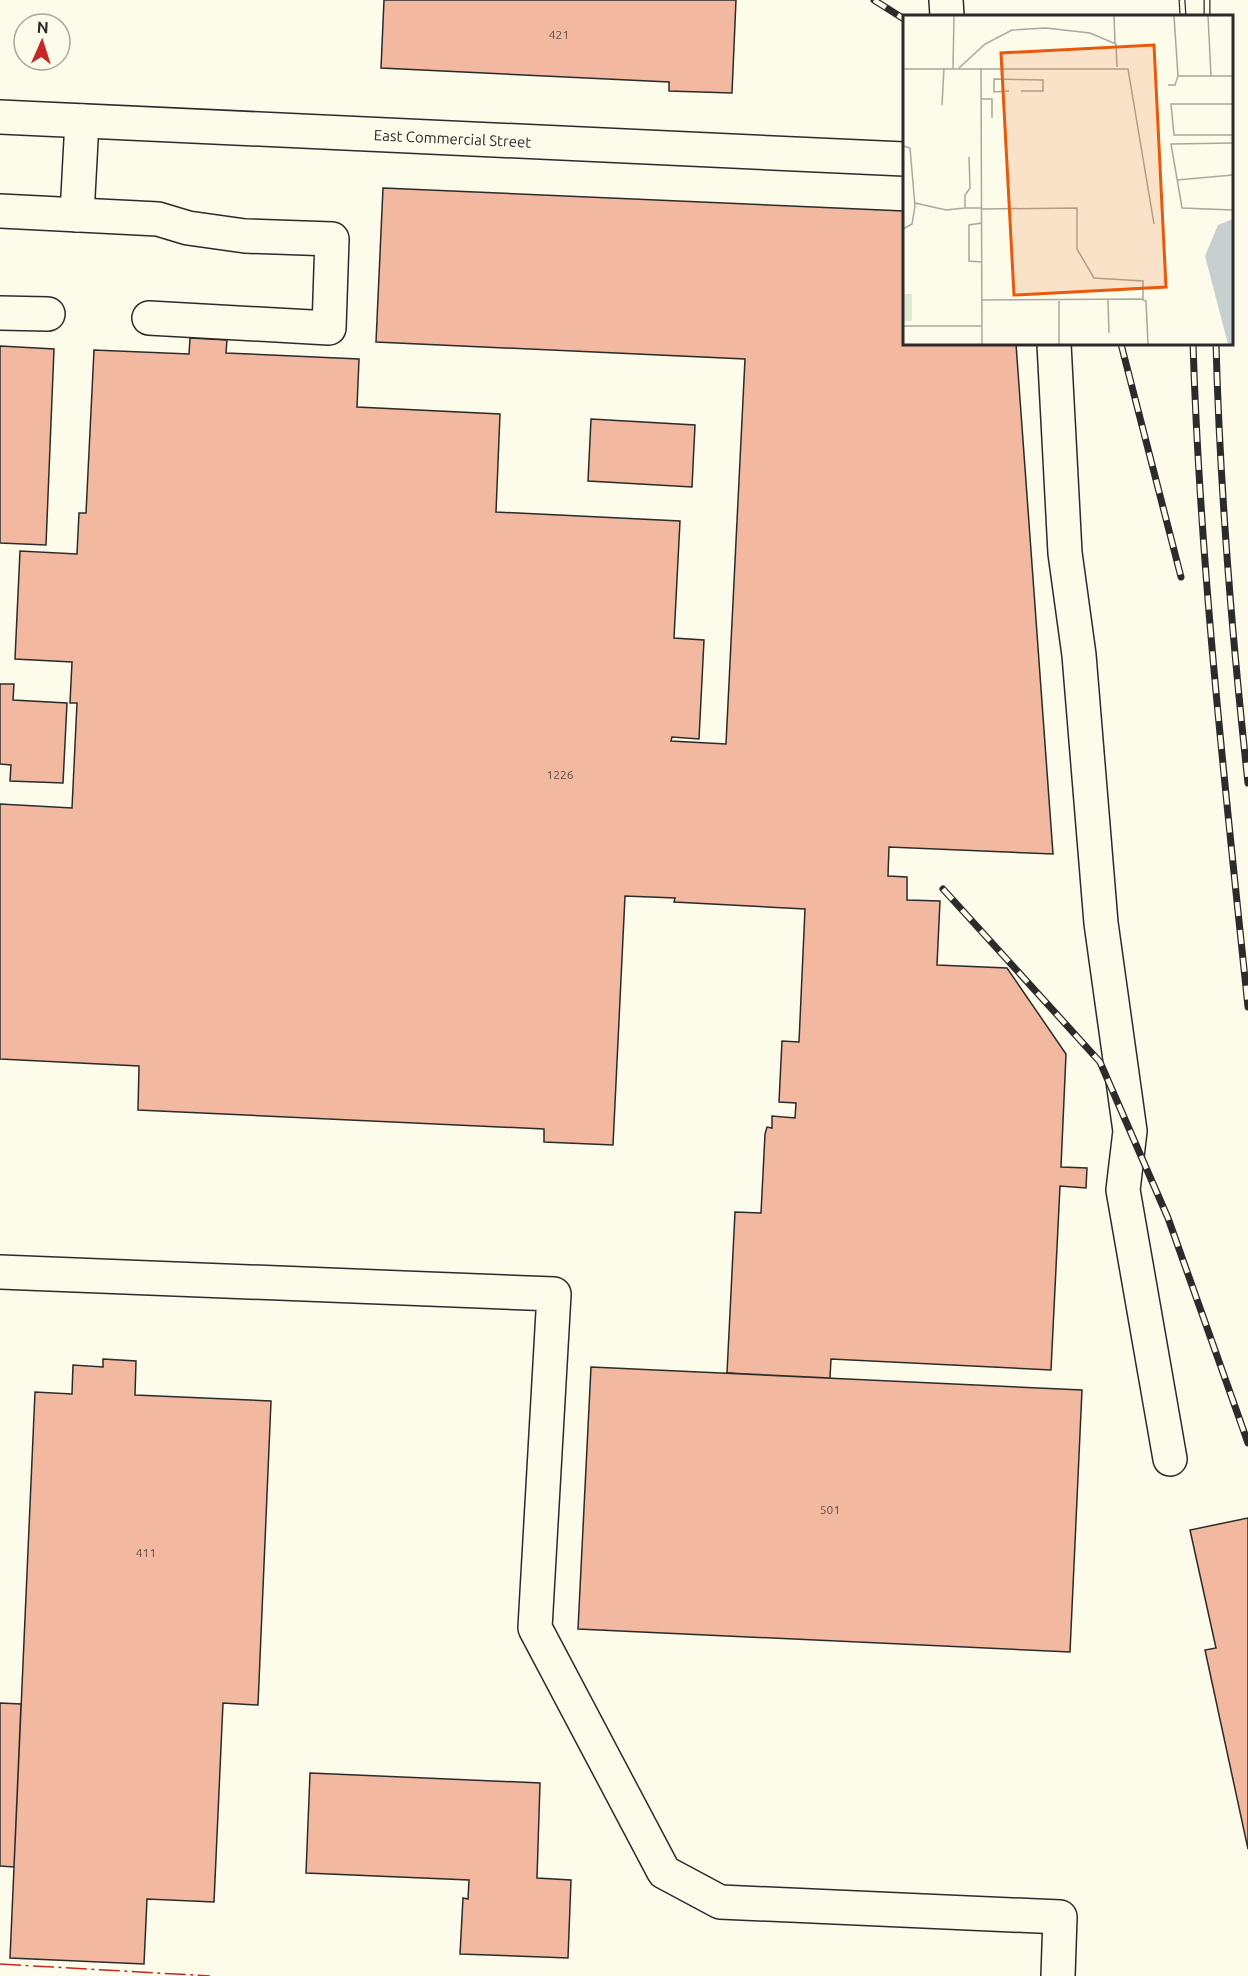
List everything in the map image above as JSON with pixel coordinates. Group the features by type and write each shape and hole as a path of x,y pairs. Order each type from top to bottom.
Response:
{"street":[{"path":"946,0 947,15"},
{"name":"East Commercial Street","path":"0,117 903,159"},
{"path":"77,215 82,121"},
{"path":"0,211 158,219 188,228 245,236 332,239 329,328 149,318"},
{"path":"0,313 48,314"},
{"path":"1054,345 1065,553 1079,655 1101,923 1130,1131 1123,1190 1170,1460"},
{"path":"0,1272 554,1294 535,1628 664,1872 720,1902 1060,1917 1058,1976"}],"building":[{"path":"384,0 736,0 732,93 669,91 669,82 381,68"},
{"path":"383,188 903,211 903,345 1016,345 1053,854 889,847 888,876 907,877 907,900 940,901 937,965 1007,968 1066,1054 1061,1167 1087,1168 1086,1188 1060,1186 1051,1370 831,1359 830,1378 727,1373 735,1212 761,1213 767,1127 772,1128 772,1116 795,1118 796,1103 779,1102 782,1041 799,1042 805,909 674,902 675,898 625,896 613,1145 544,1142 544,1129 138,1110 139,1066 0,1059 0,804 72,808 77,703 70,703 72,662 15,659 20,551 77,554 79,513 86,513 94,350 189,354 190,338 227,340 226,353 359,359 357,407 500,414 496,512 680,521 674,638 704,640 699,739 672,737 671,741 726,744 745,359 376,342"},
{"path":"0,346 54,349 46,545 0,543"},
{"path":"591,419 695,425 692,487 588,481"},
{"path":"0,684 14,684 13,700 67,703 63,783 10,781 11,765 0,764"},
{"path":"103,1359 136,1361 135,1395 271,1401 258,1705 223,1703 214,1902 147,1899 144,1964 10,1958 35,1392 72,1394 73,1365 103,1367"},
{"path":"591,1367 1082,1390 1070,1652 578,1629"},
{"path":"1248,1518 1248,1849 1205,1650 1216,1648 1190,1530"},
{"path":"0,1703 21,1704 14,1867 0,1866"},
{"path":"310,1773 540,1783 537,1878 571,1880 568,1958 460,1954 463,1898 468,1899 469,1880 306,1873"}],"railway":[{"path":"874,0 903,18"},
{"path":"1182,0 1183,15"},
{"path":"1207,0 1207,15"},
{"path":"1121,345 1181,577"},
{"path":"1193,345 1207,593 1248,1007"},
{"path":"1216,345 1220,454 1228,564 1248,783"},
{"path":"943,889 1100,1062 1168,1218 1248,1443"}],"power":[{"path":"0,1964 210,1976"}]}
